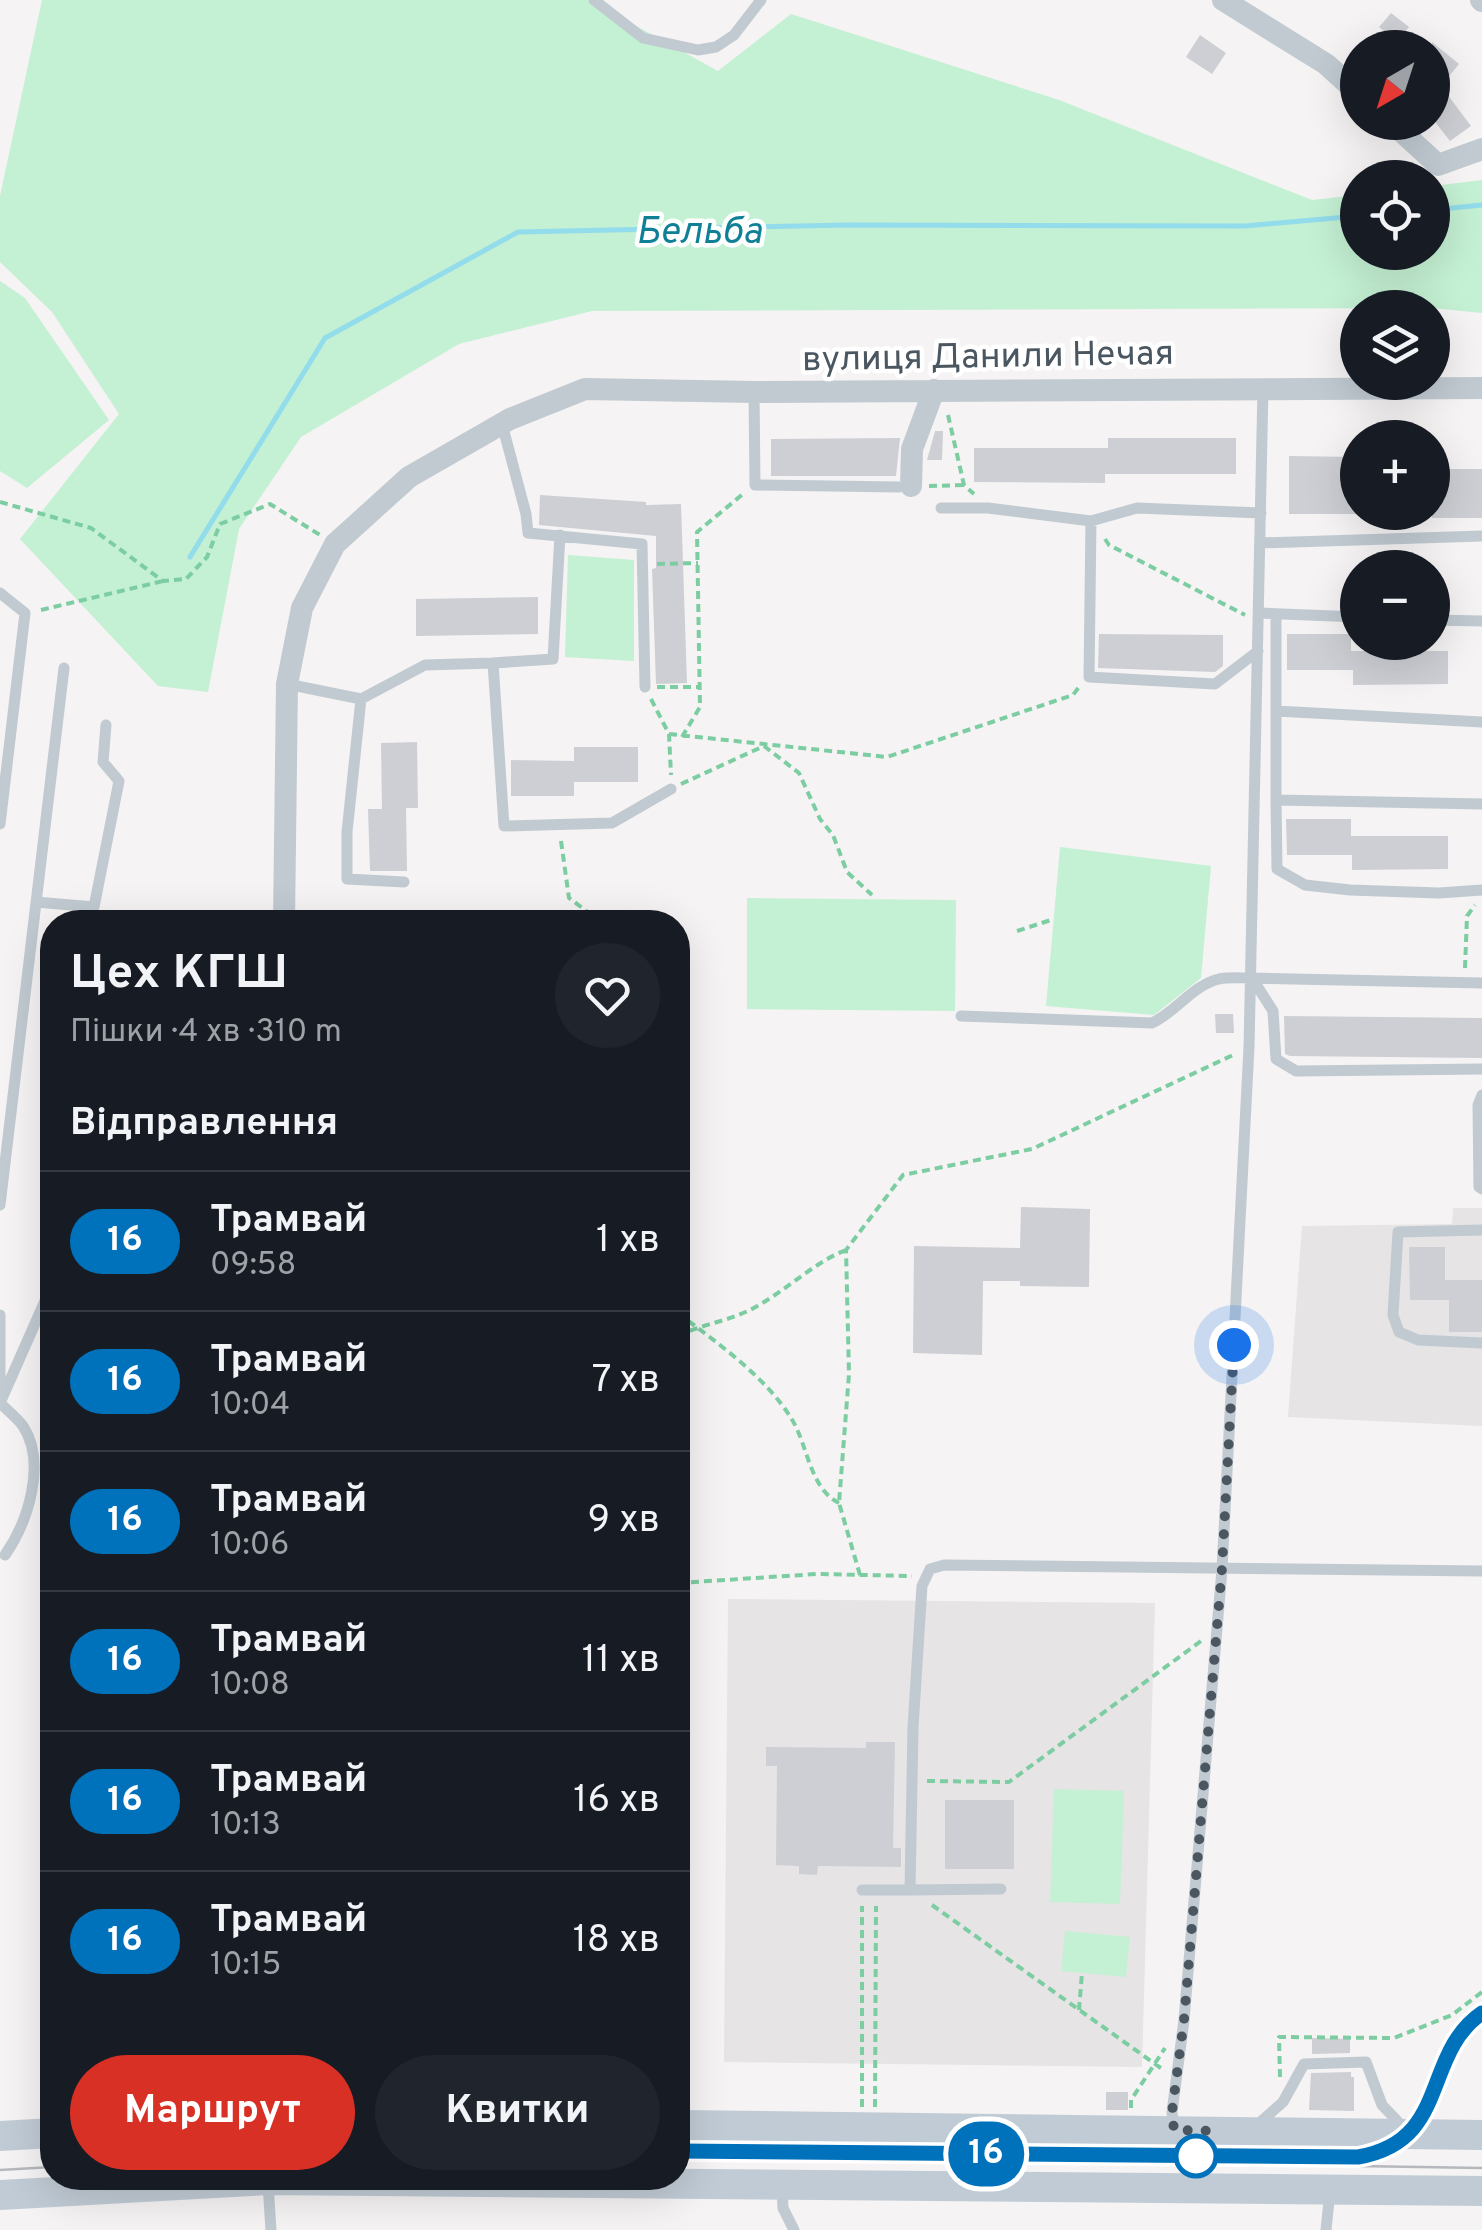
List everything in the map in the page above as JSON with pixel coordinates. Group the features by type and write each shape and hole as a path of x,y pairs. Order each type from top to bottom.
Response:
{"main road":[{"path":"690,2125 1482,2134"},
{"path":"0,2136 40,2134"},
{"path":"690,2185 1482,2191"},
{"path":"0,2195 84,2190"}],"street":[{"path":"1224,0 1340,76"},
{"path":"1411,140 1438,165 1482,149"},
{"name":"вулиця Данили Нечая","path":"334,544 409,477 502,424 585,389 754,392 1482,388"},
{"path":"905,487 912,449 939,390"},
{"path":"284,910 287,684 302,608 334,544"}],"lane":[{"path":"594,0 643,38 698,50 716,47 734,35 761,0"},
{"path":"1174,2130 1172,2112 1184,2020 1222,1568 1249,1047 1263,387"},
{"path":"754,392 755,485 905,487"},
{"path":"502,424 528,533 642,544 645,688"},
{"path":"941,508 988,508 1091,520 1137,508 1261,513"},
{"path":"1091,520 1089,677 1214,684 1258,651"},
{"path":"287,684 361,699 426,665 553,659 560,536"},
{"path":"1260,542 1482,536"},
{"path":"0,593 25,613 0,824"},
{"path":"1259,618 1276,614 1340,616"},
{"path":"1276,614 1277,869 1305,885 1350,890 1482,890"},
{"path":"1450,621 1482,622"},
{"path":"493,663 504,826 612,823 671,788"},
{"path":"0,1206 64,668"},
{"path":"361,699 347,832 347,879 404,882"},
{"path":"1276,711 1482,722"},
{"path":"95,910 119,782 103,762 106,725"},
{"path":"1276,800 1482,804"},
{"path":"36,902 94,907"},
{"path":"1252,978 1273,1011 1276,1059 1296,1071 1482,1069"},
{"path":"961,1016 1152,1024 1170,1015 1200,987 1219,979 1482,983"},
{"path":"1482,1094 1478,1105 1478,1188 1482,1190"},
{"path":"1482,1230 1398,1232 1393,1315 1400,1332 1418,1340 1482,1342"},
{"path":"5,1555 17,1538 26,1510 35,1455 23,1426 0,1403 40,1312"},
{"path":"0,1315 0,1393"},
{"path":"910,1890 924,1576 930,1569 944,1565 1482,1572"},
{"path":"869,1890 1001,1890"},
{"path":"1250,2131 1283,2102 1304,2064 1366,2062 1382,2105 1410,2134"},
{"path":"782,2186 783,2208 794,2230"},
{"path":"269,2190 271,2230"},
{"path":"1326,2230 1330,2192"}],"path":[{"path":"939,390 964,485 988,508"},
{"path":"682,737 700,707 697,532 755,485"},
{"path":"0,502 91,528 162,581"},
{"path":"25,613 162,581 186,579 208,557 220,524 270,504 334,544"},
{"path":"1091,520 1110,545 1259,618"},
{"path":"643,564 698,562"},
{"path":"700,688 645,688 668,734 671,788 764,746"},
{"path":"668,734 886,756 1073,694"},
{"path":"764,746 799,773 820,819 833,835 847,872 872,894"},
{"path":"559,824 569,898 586,910"},
{"path":"1464,983 1467,916"},
{"path":"1016,930 1054,919"},
{"path":"690,1330 720,1324 757,1306 846,1250 903,1175 1032,1148 1249,1047"},
{"path":"846,1250 849,1374 839,1503 860,1574"},
{"path":"690,1323 780,1400 801,1436 814,1474 829,1498 839,1503"},
{"path":"690,1582 816,1574 924,1576"},
{"path":"912,1781 1008,1782 1217,1629"},
{"path":"868,2126 869,1890"},
{"path":"868,2126 869,1890"},
{"path":"910,1890 1176,2080"},
{"path":"1080,2010 1082,1973"},
{"path":"1132,2130 1132,2100 1184,2020"}],"shaded area":[{"path":"1453,1208 1482,1208 1482,1426 1288,1417 1302,1226 1452,1224"},
{"path":"728,1599 1155,1603 1142,2067 724,2062"}],"green space":[{"path":"42,0 589,0 718,71 791,14 1059,100 1312,200 1340,197 1340,270 1450,270 1450,184 1482,180 1482,313 1450,310 1450,290 1340,290 1340,308 592,311 459,344 301,437 239,529 208,692 158,686 20,539 119,414 52,312 0,262 0,196"},
{"path":"0,281 25,298 109,420 27,488 0,471"},
{"path":"568,555 634,560 634,661 565,657"},
{"path":"1060,847 1211,866 1201,978 1154,1015 1046,1006"},
{"path":"747,898 956,900 955,1011 747,1009"},
{"path":"1054,1789 1124,1791 1120,1904 1050,1902"},
{"path":"1065,1931 1130,1937 1126,1977 1061,1971"}],"building":[{"path":"1391,13 1409,27 1383,30 1379,27"},
{"path":"1200,35 1226,53 1212,74 1186,57"},
{"path":"1450,57 1459,64 1450,75"},
{"path":"1450,98 1471,126 1449,140"},
{"path":"935,431 943,431 942,460 927,460"},
{"path":"900,438 896,476 771,476 771,439"},
{"path":"1108,438 1236,438 1236,474 1105,474 1105,483 974,482 974,448 1108,448"},
{"path":"1289,456 1340,457 1340,514 1289,514"},
{"path":"1450,469 1482,469 1482,518 1450,518"},
{"path":"540,495 646,505 681,504 687,683 656,684 652,569 656,568 656,536 539,525"},
{"path":"538,597 538,634 416,636 416,599"},
{"path":"1099,634 1223,635 1223,666 1215,672 1098,668"},
{"path":"1287,634 1340,634 1340,660 1448,660 1448,684 1353,685 1353,670 1287,670"},
{"path":"417,742 418,808 406,808 407,871 370,871 368,809 382,809 381,743"},
{"path":"574,747 638,747 638,782 574,782 574,796 511,796 511,760 574,761"},
{"path":"1286,819 1351,819 1351,836 1448,836 1448,869 1352,870 1352,855 1287,855"},
{"path":"1215,1014 1233,1014 1234,1033 1216,1033"},
{"path":"1284,1016 1482,1018 1482,1058 1290,1056 1285,1054"},
{"path":"1021,1207 1090,1209 1089,1287 983,1281 982,1355 913,1353 914,1246 1020,1248"},
{"path":"1409,1247 1445,1247 1445,1280 1482,1280 1482,1332 1449,1332 1449,1300 1410,1300"},
{"path":"866,1742 895,1742 893,1848 901,1848 901,1867 818,1866 817,1875 799,1874 799,1866 776,1865 777,1766 766,1766 766,1747 866,1748"},
{"path":"945,1800 1014,1800 1014,1869 945,1869"},
{"path":"1312,2038 1350,2039 1350,2053 1312,2054"},
{"path":"1351,2072 1354,2111 1309,2110 1311,2073"},
{"path":"1106,2092 1128,2092 1128,2110 1106,2110"}],"waterway":[{"name":"Бельба","path":"1450,208 1482,205"},
{"name":"Бельба","path":"190,557 325,338 518,232 847,225 1245,226 1340,218"}],"tram line":[{"path":"690,2151 1342,2157 1378,2152 1403,2140 1419,2122 1448,2054 1461,2032 1482,2013"},
{"name":"16","path":"690,2151 1358,2157 1387,2150 1420,2123 1453,2044 1482,2013"},
{"path":"1357,2166 1482,2168"},
{"path":"0,2170 40,2168"}],"route":[{"path":"1196,2156 1212,2131 1174,2130 1172,2112 1184,2020 1222,1568 1234,1345"}]}
